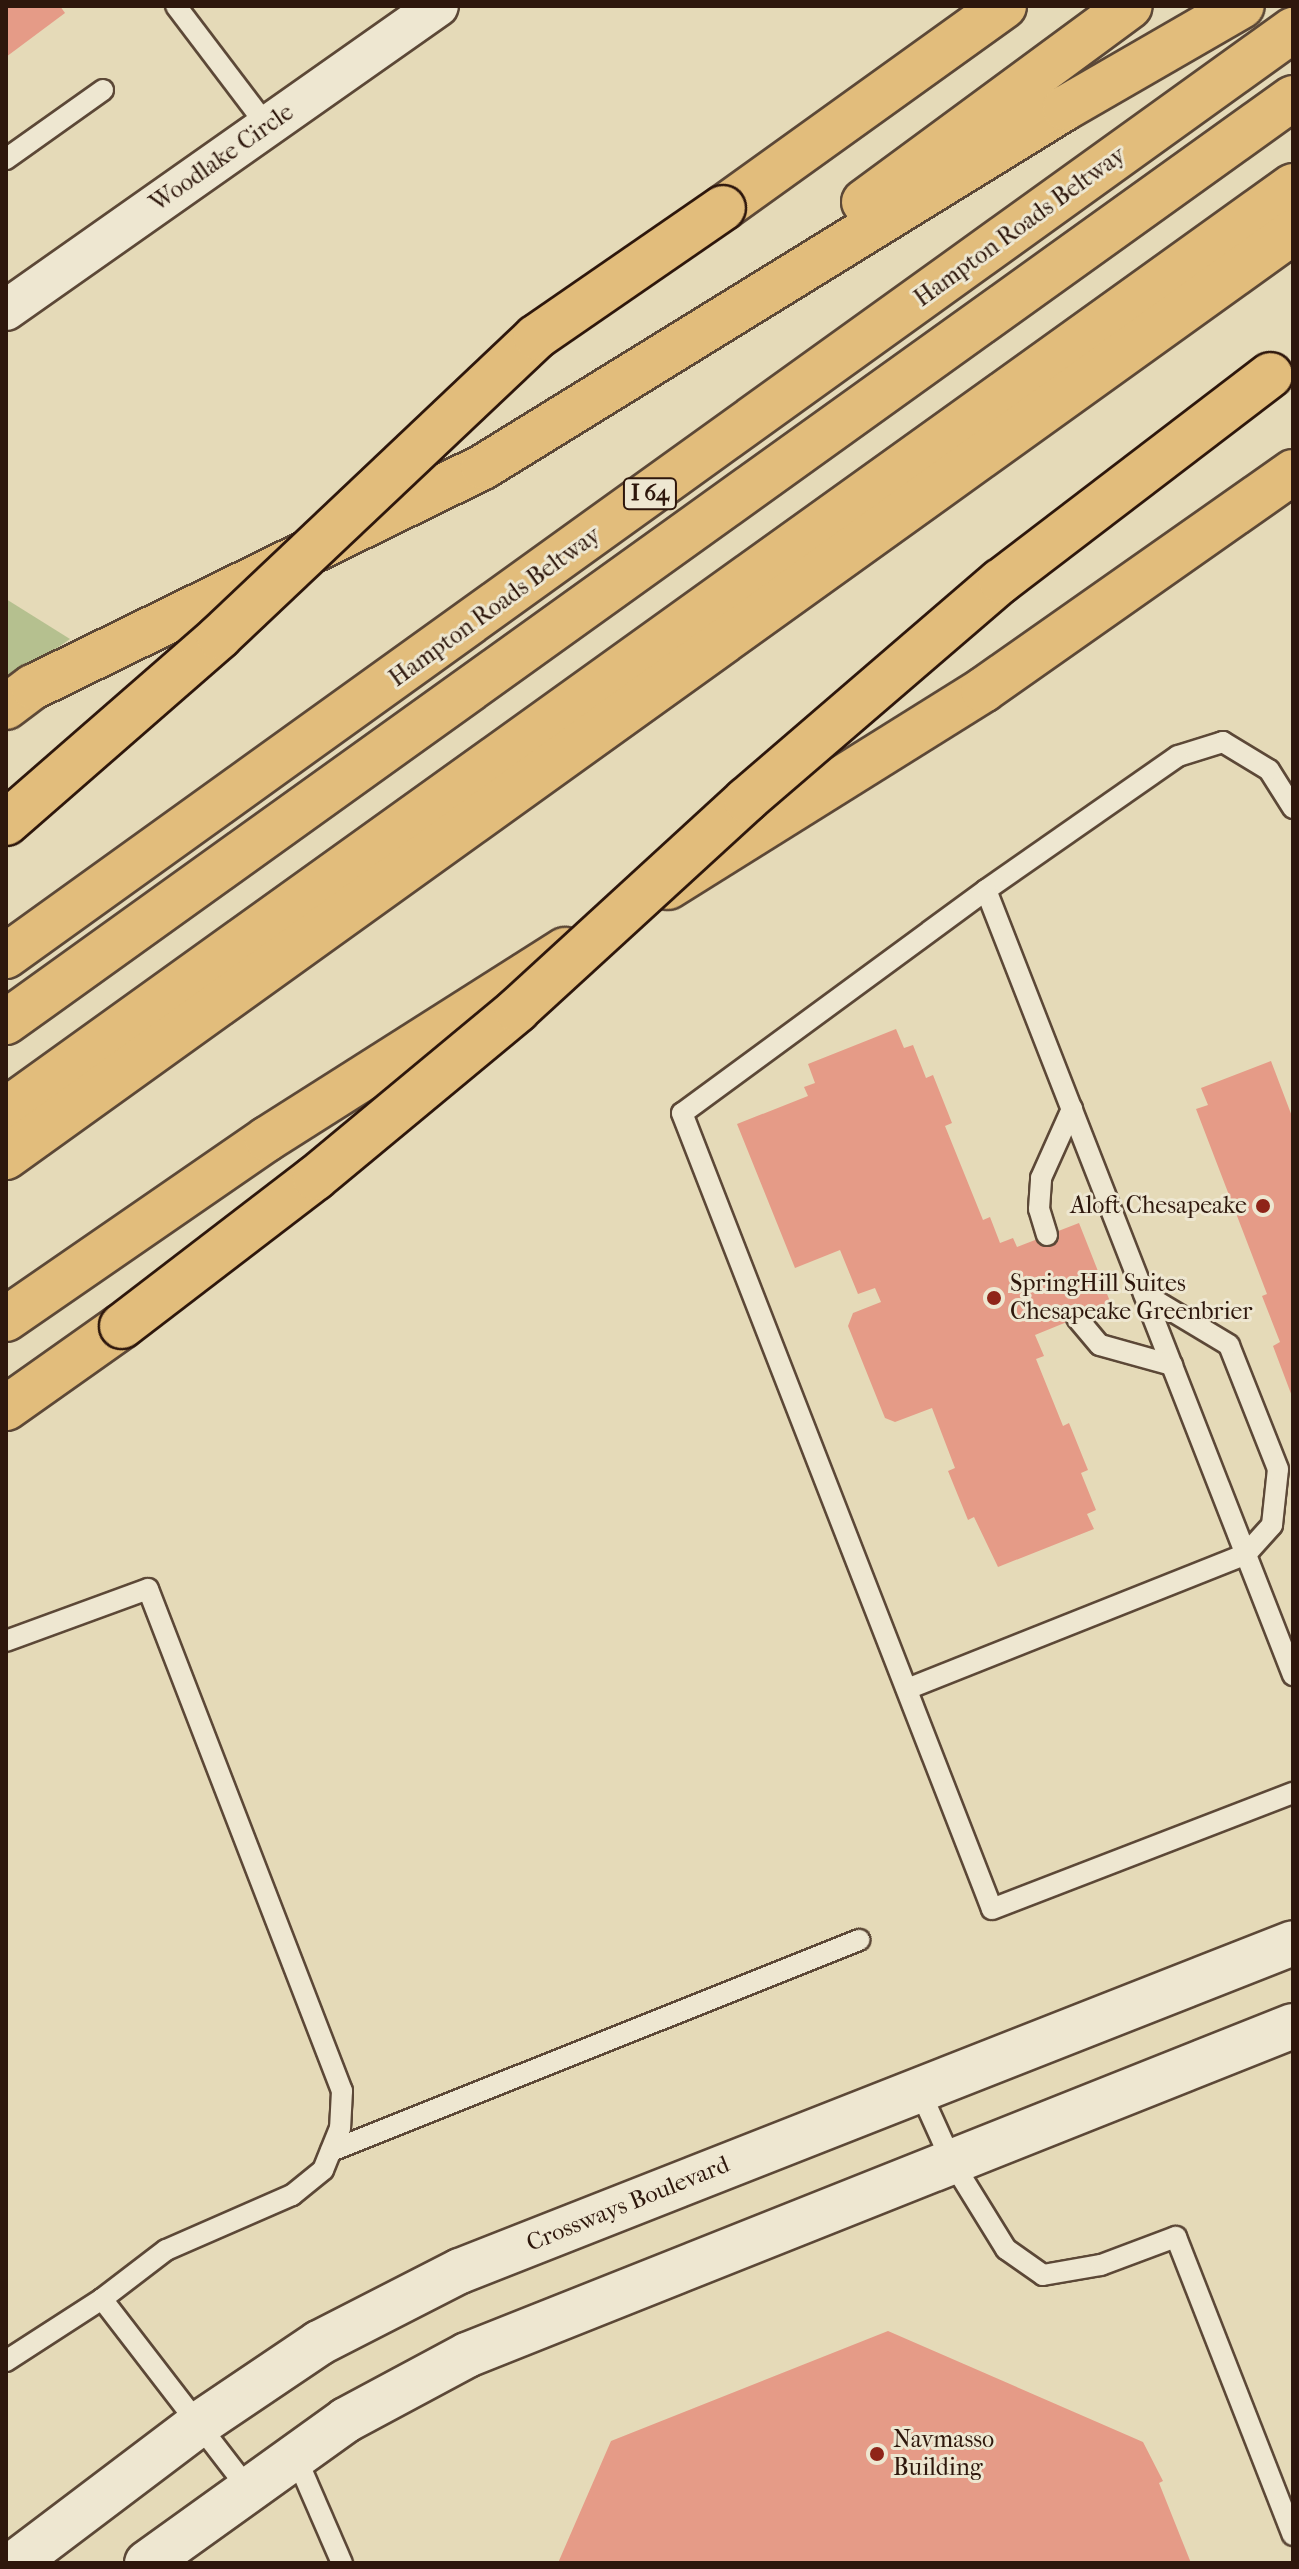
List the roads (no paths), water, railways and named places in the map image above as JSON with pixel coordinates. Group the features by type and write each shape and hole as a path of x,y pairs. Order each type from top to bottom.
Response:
{"highway":[{"path":"6,823 219,637 536,337 723,208 1004,6"},
{"path":"614,386 1130,6"},
{"path":"6,707 33,687 483,467 1242,6"},
{"name":"Hampton Roads Beltway","path":"6,956 1293,30"},
{"path":"6,1022 1293,98"},
{"path":"6,1110 1293,186"},
{"path":"6,1157 1293,232"},
{"path":"6,1408 122,1326 315,1178 517,1010 833,722 1001,581 1282,367"},
{"path":"6,1319 267,1139 983,690 1293,472"}],"street":[{"name":"Woodlake Circle","path":"6,310 438,6"},
{"name":"Crossways Boulevard","path":"15,2563 199,2424 319,2343 460,2271 1293,1943"},
{"path":"147,2563 247,2487 346,2420 467,2355 1293,2026"}],"lane":[{"path":"176,6 267,126"},
{"path":"6,159 103,90"},
{"path":"1293,808 1269,770 1223,742 1178,756 986,890 682,1113 992,1909 1293,1793"},
{"path":"986,890 1293,1675"},
{"path":"1047,1235 1039,1209 1041,1178 1072,1109"},
{"path":"907,1689 1246,1554 1272,1525 1278,1469 1229,1345 1144,1294"},
{"path":"1077,1318 1100,1345 1172,1365"},
{"path":"6,1641 148,1589 342,2091 340,2128 323,2170 292,2195 166,2250 102,2299 6,2361"},
{"path":"331,2151 859,1940"},
{"path":"919,2089 951,2160 1006,2249 1043,2275 1101,2265 1176,2237 1293,2535"},
{"path":"102,2299 247,2487"},
{"path":"295,2455 342,2563"}],"place":[{"name":"Aloft Chesapeake","path":"1263,1206"},
{"name":"SpringHill Suites Chesapeake Greenbrier","path":"994,1298"},
{"name":"Navmasso Building","path":"877,2454"}]}
